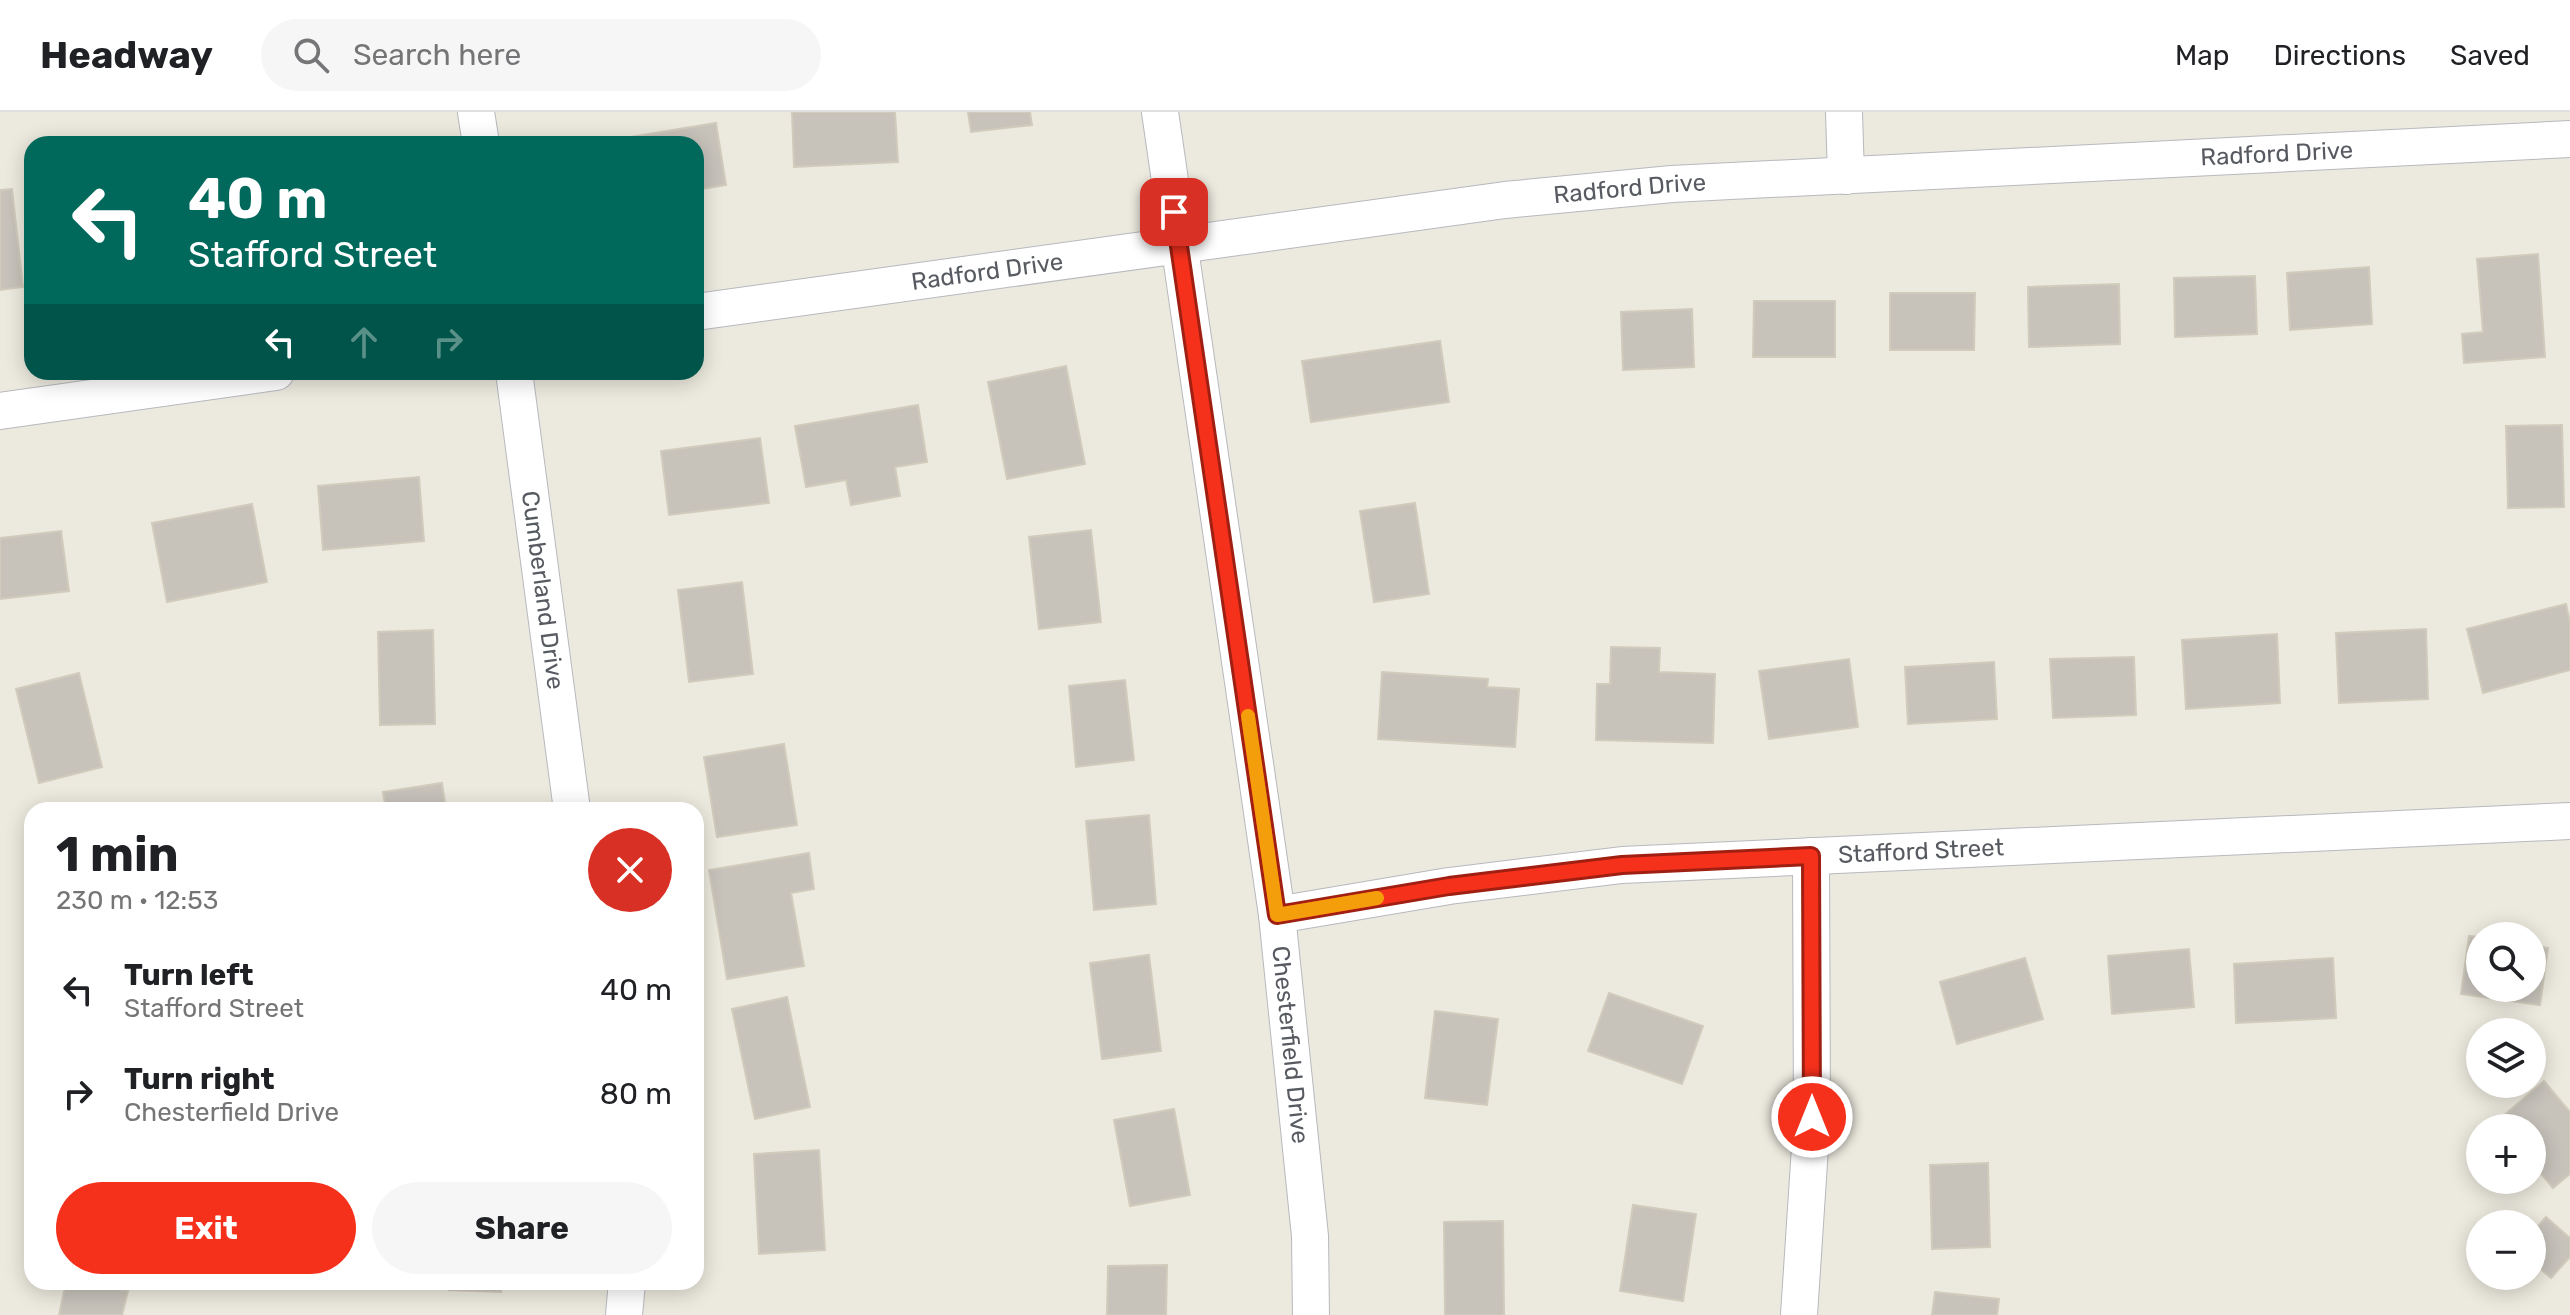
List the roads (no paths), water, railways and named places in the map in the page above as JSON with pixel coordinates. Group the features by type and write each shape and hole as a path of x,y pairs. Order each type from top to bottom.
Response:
{"street":[{"path":"476,112 480,136"},
{"name":"Chesterfield Drive","path":"1160,112 1277,915 1310,1236 1311,1315"},
{"path":"1844,112 1846,176"},
{"name":"Radford Drive","path":"704,311 1505,200 1672,184 2570,139"},
{"path":"0,411 219,380"},
{"name":"Cumberland Drive","path":"515,380 571,802"},
{"name":"Stafford Street","path":"1277,915 1449,886 1622,865 2570,821"},
{"path":"1799,1315 1812,1117 1811,856"},
{"path":"624,1315 626,1290"}]}
